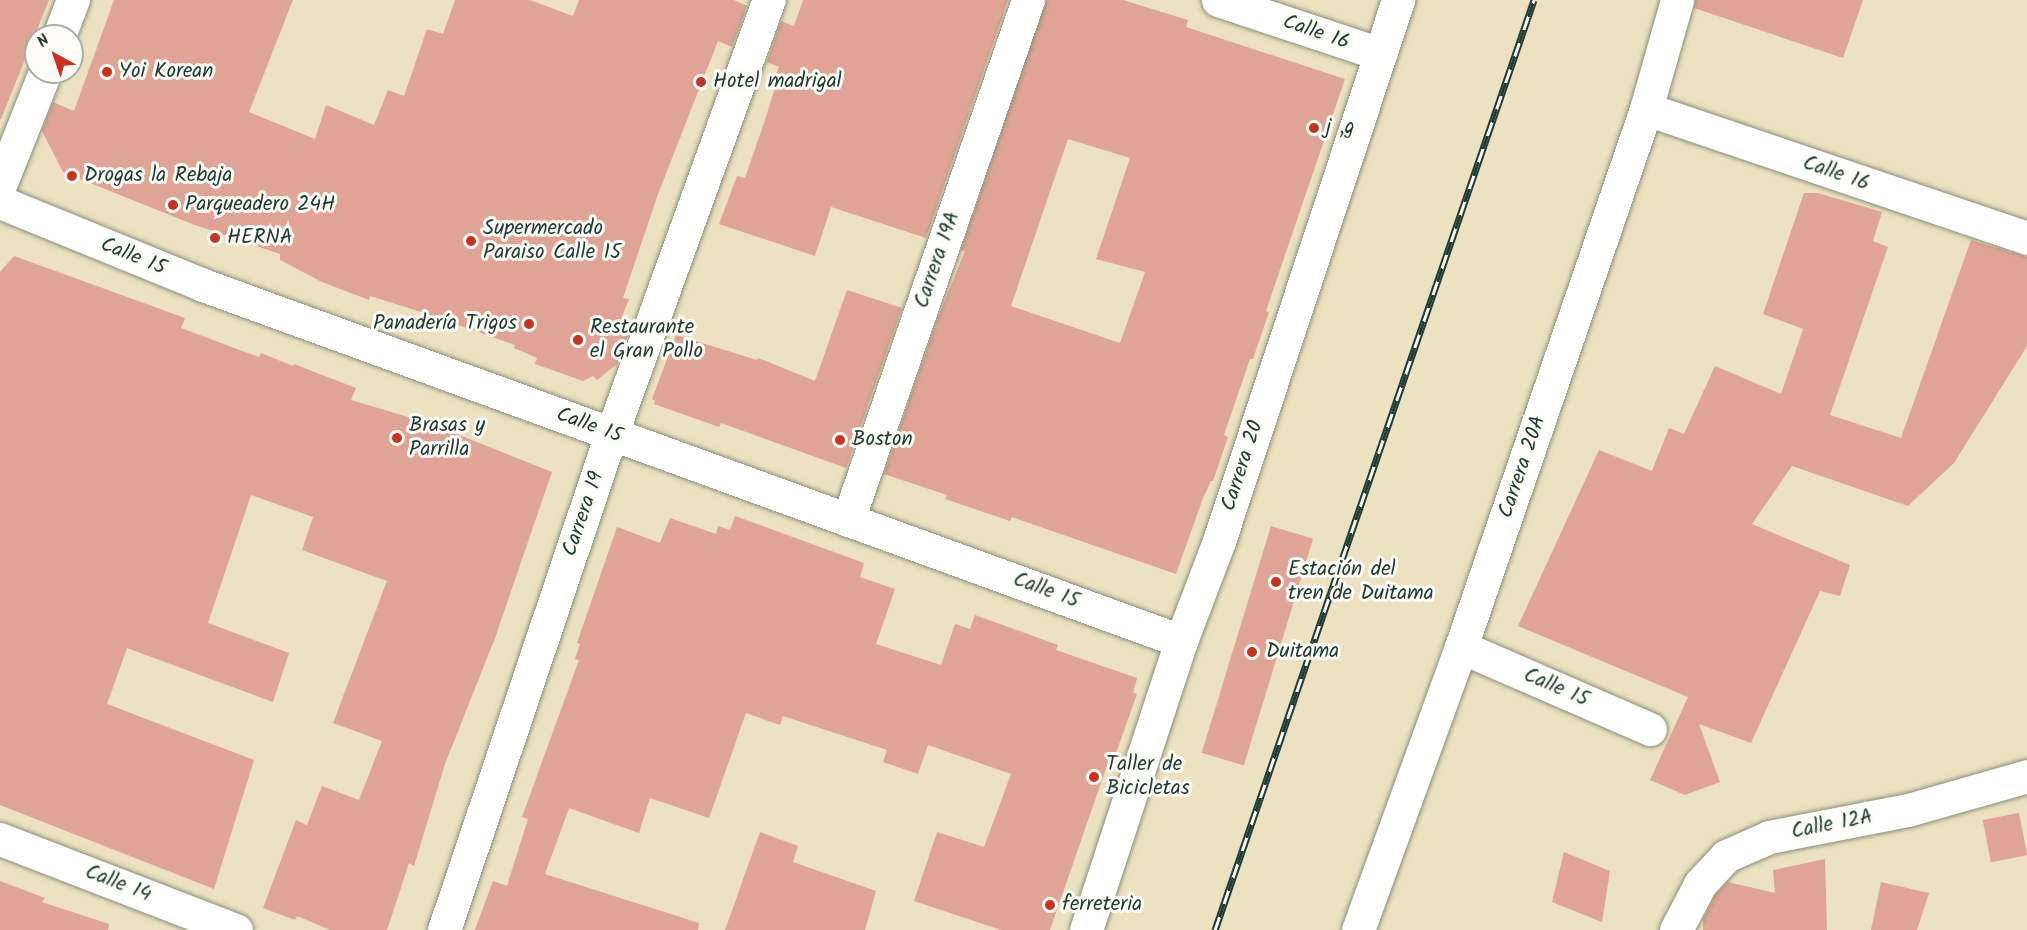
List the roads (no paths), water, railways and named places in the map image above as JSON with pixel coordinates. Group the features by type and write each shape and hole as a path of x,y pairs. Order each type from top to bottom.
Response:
{"street":[{"path":"64,24 73,0"},
{"name":"Carrera 19","path":"444,930 612,434 769,0"},
{"name":"Carrera 19A","path":"848,520 1028,0"},
{"name":"Calle 16","path":"1218,0 1380,54"},
{"name":"Carrera 20","path":"1086,930 1181,641 1219,541 1398,0"},
{"name":"Carrera 20A","path":"1358,930 1461,647 1646,109 1677,0"},
{"path":"0,185 40,84"},
{"name":"Calle 16","path":"1646,109 2027,238"},
{"name":"Calle 15","path":"0,202 203,285 1181,641"},
{"name":"Calle 15","path":"1461,647 1650,729"},
{"name":"Calle 12A","path":"1676,930 1700,884 1726,856 1768,837 1908,810 2027,776"},
{"name":"Calle 14","path":"0,839 236,930"}],"railway":[{"path":"1215,930 1534,0"}],"place":[{"name":"Yoi Korean","path":"107,72"},
{"name":"Hotel madrigal","path":"701,82"},
{"name":"j ,g","path":"1314,128"},
{"name":"Drogas la Rebaja","path":"72,176"},
{"name":"Parqueadero 24H","path":"173,205"},
{"name":"HERNA","path":"215,238"},
{"name":"Supermercado Paraiso Calle 15","path":"471,241"},
{"name":"Panadería Trigos","path":"529,324"},
{"name":"Restaurante el Gran Pollo","path":"578,340"},
{"name":"Brasas y Parrilla","path":"397,438"},
{"name":"Boston","path":"840,440"},
{"name":"Estación del tren de Duitama","path":"1276,582"},
{"name":"Duitama","path":"1252,652"},
{"name":"Taller de Bicicletas","path":"1094,777"},
{"name":"ferreteria","path":"1050,905"}]}
